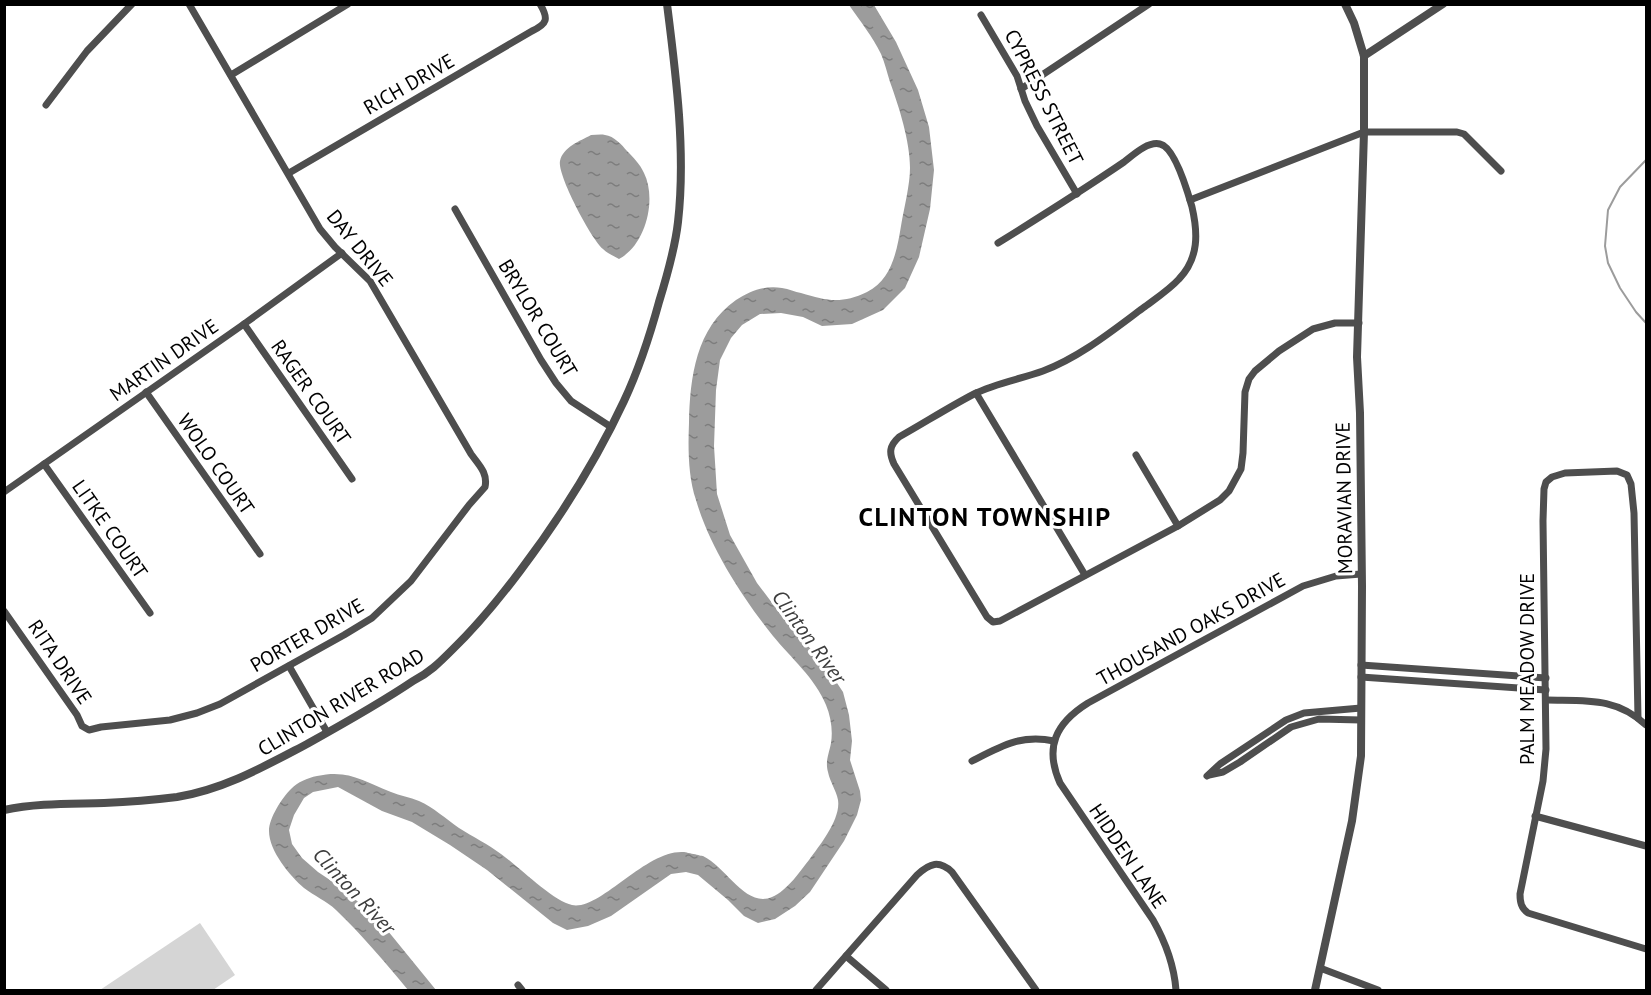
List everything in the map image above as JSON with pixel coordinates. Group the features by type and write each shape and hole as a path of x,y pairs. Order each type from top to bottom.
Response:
{"street":[{"path":"46,105 87,51 132,4"},
{"name":"DAY DRIVE","path":"189,4 320,229 370,281 487,480"},
{"path":"231,75 348,4"},
{"name":"RICH DRIVE","path":"289,173 543,26 546,16 540,4"},
{"name":"CLINTON RIVER ROAD","path":"4,810 38,805 157,799 205,791 232,782 327,732 425,675 467,636 500,597 561,514 611,427 642,357 664,285 674,248 681,184 678,104 667,4"},
{"path":"1021,88 1149,4"},
{"name":"MORAVIAN DRIVE","path":"1315,990 1352,821 1360,766 1360,413 1357,357 1364,56 1354,23 1345,4"},
{"path":"1364,56 1443,4"},
{"name":"CYPRESS STREET","path":"981,15 1017,76 1037,126 1077,194"},
{"path":"1190,201 1364,132 1457,132 1464,134 1501,171"},
{"path":"998,243 1149,146 1160,144 1170,150 1190,201 1196,228 1194,253 1180,279 1102,338 1044,370 976,393 899,437 890,449 894,464 991,621 1000,621 1178,526 1220,500 1235,483 1243,459 1245,392 1249,379 1255,371 1279,351 1313,329 1335,323 1359,323"},
{"name":"BRYLOR COURT","path":"455,209 556,383 571,401 611,427"},
{"name":"MARTIN DRIVE","path":"4,492 342,254"},
{"name":"RAGER COURT","path":"244,324 352,479"},
{"name":"WOLO COURT","path":"146,392 260,554"},
{"path":"976,393 1085,575"},
{"path":"1136,455 1178,526"},
{"name":"LITKE COURT","path":"44,464 150,613"},
{"name":"PALM MEADOW DRIVE","path":"1638,718 1634,513 1631,484 1627,474 1617,471 1565,473 1549,478 1544,489 1543,521 1545,768 1520,900 1526,911 1647,949"},
{"name":"PORTER DRIVE","path":"89,730 170,720 220,704 372,618 411,581 486,487 487,480"},
{"name":"THOUSAND OAKS DRIVE","path":"1054,741 1060,728 1076,711 1303,586 1336,576 1361,574"},
{"name":"RITA DRIVE","path":"4,611 77,715 82,726 89,730"},
{"path":"1361,665 1545,678"},
{"path":"289,666 327,732"},
{"path":"1454,684 1455,672"},
{"path":"1361,677 1546,690"},
{"path":"1546,700 1604,702 1624,709 1647,725"},
{"path":"1361,708 1329,710 1286,720 1220,764 1207,776 1223,771 1291,727 1319,719 1361,720"},
{"path":"1329,710 1329,719"},
{"path":"1271,730 1275,738"},
{"path":"972,761 1018,740 1036,738 1054,741"},
{"name":"HIDDEN LANE","path":"1054,741 1052,761 1060,783 1153,920 1164,940 1171,960 1176,990"},
{"path":"1245,748 1250,755"},
{"path":"1536,816 1647,846"},
{"path":"816,990 917,875 924,868 934,864 944,866 952,872 1036,990"},
{"path":"846,956 886,990"},
{"path":"1320,968 1378,990"}],"shaded area":[{"path":"200,923 235,975 213,990 100,990"}],"water":[{"path":"849,5 874,5 896,42 918,90 929,127 934,170 930,209 919,257 905,288 883,310 852,324 822,326 803,317 781,313 760,314 742,325 731,338 720,360 716,390 714,446 717,494 730,535 757,583 788,624 825,665 843,692 852,741 850,760 860,791 861,800 857,815 844,841 810,892 795,906 775,919 758,923 744,916 698,875 686,872 671,874 611,916 588,926 567,930 553,923 487,870 412,822 382,811 338,787 313,792 304,798 294,815 289,830 292,844 302,858 318,872 342,888 379,920 436,990 408,990 346,919 298,883 276,855 270,839 271,820 287,793 303,781 328,774 347,775 419,801 496,850 536,883 572,905 596,899 654,860 669,854 684,852 703,856 713,862 750,895 760,899 771,897 794,880 829,832 836,815 838,800 827,768 832,734 828,710 816,686 761,621 718,554 693,491 689,462 689,432 691,388 698,355 712,325 736,300 752,291 776,287 810,296 842,300 858,296 875,287 892,264 898,245 909,182 908,147 881,54"},
{"path":"591,135 608,136 618,141 638,164 648,184 649,208 642,232 636,243 619,259 603,249 591,233 569,193 561,168 560,161 565,152 572,145"}],"waterway":[{"path":"1646,160 1620,187 1608,210 1605,246 1608,263 1620,288 1646,323"}],"district":[{"name":"CLINTON TOWNSHIP","path":"985,517"}],"water label":[{"name":"Clinton River","path":"809,637"},
{"name":"Clinton River","path":"354,891"}]}
